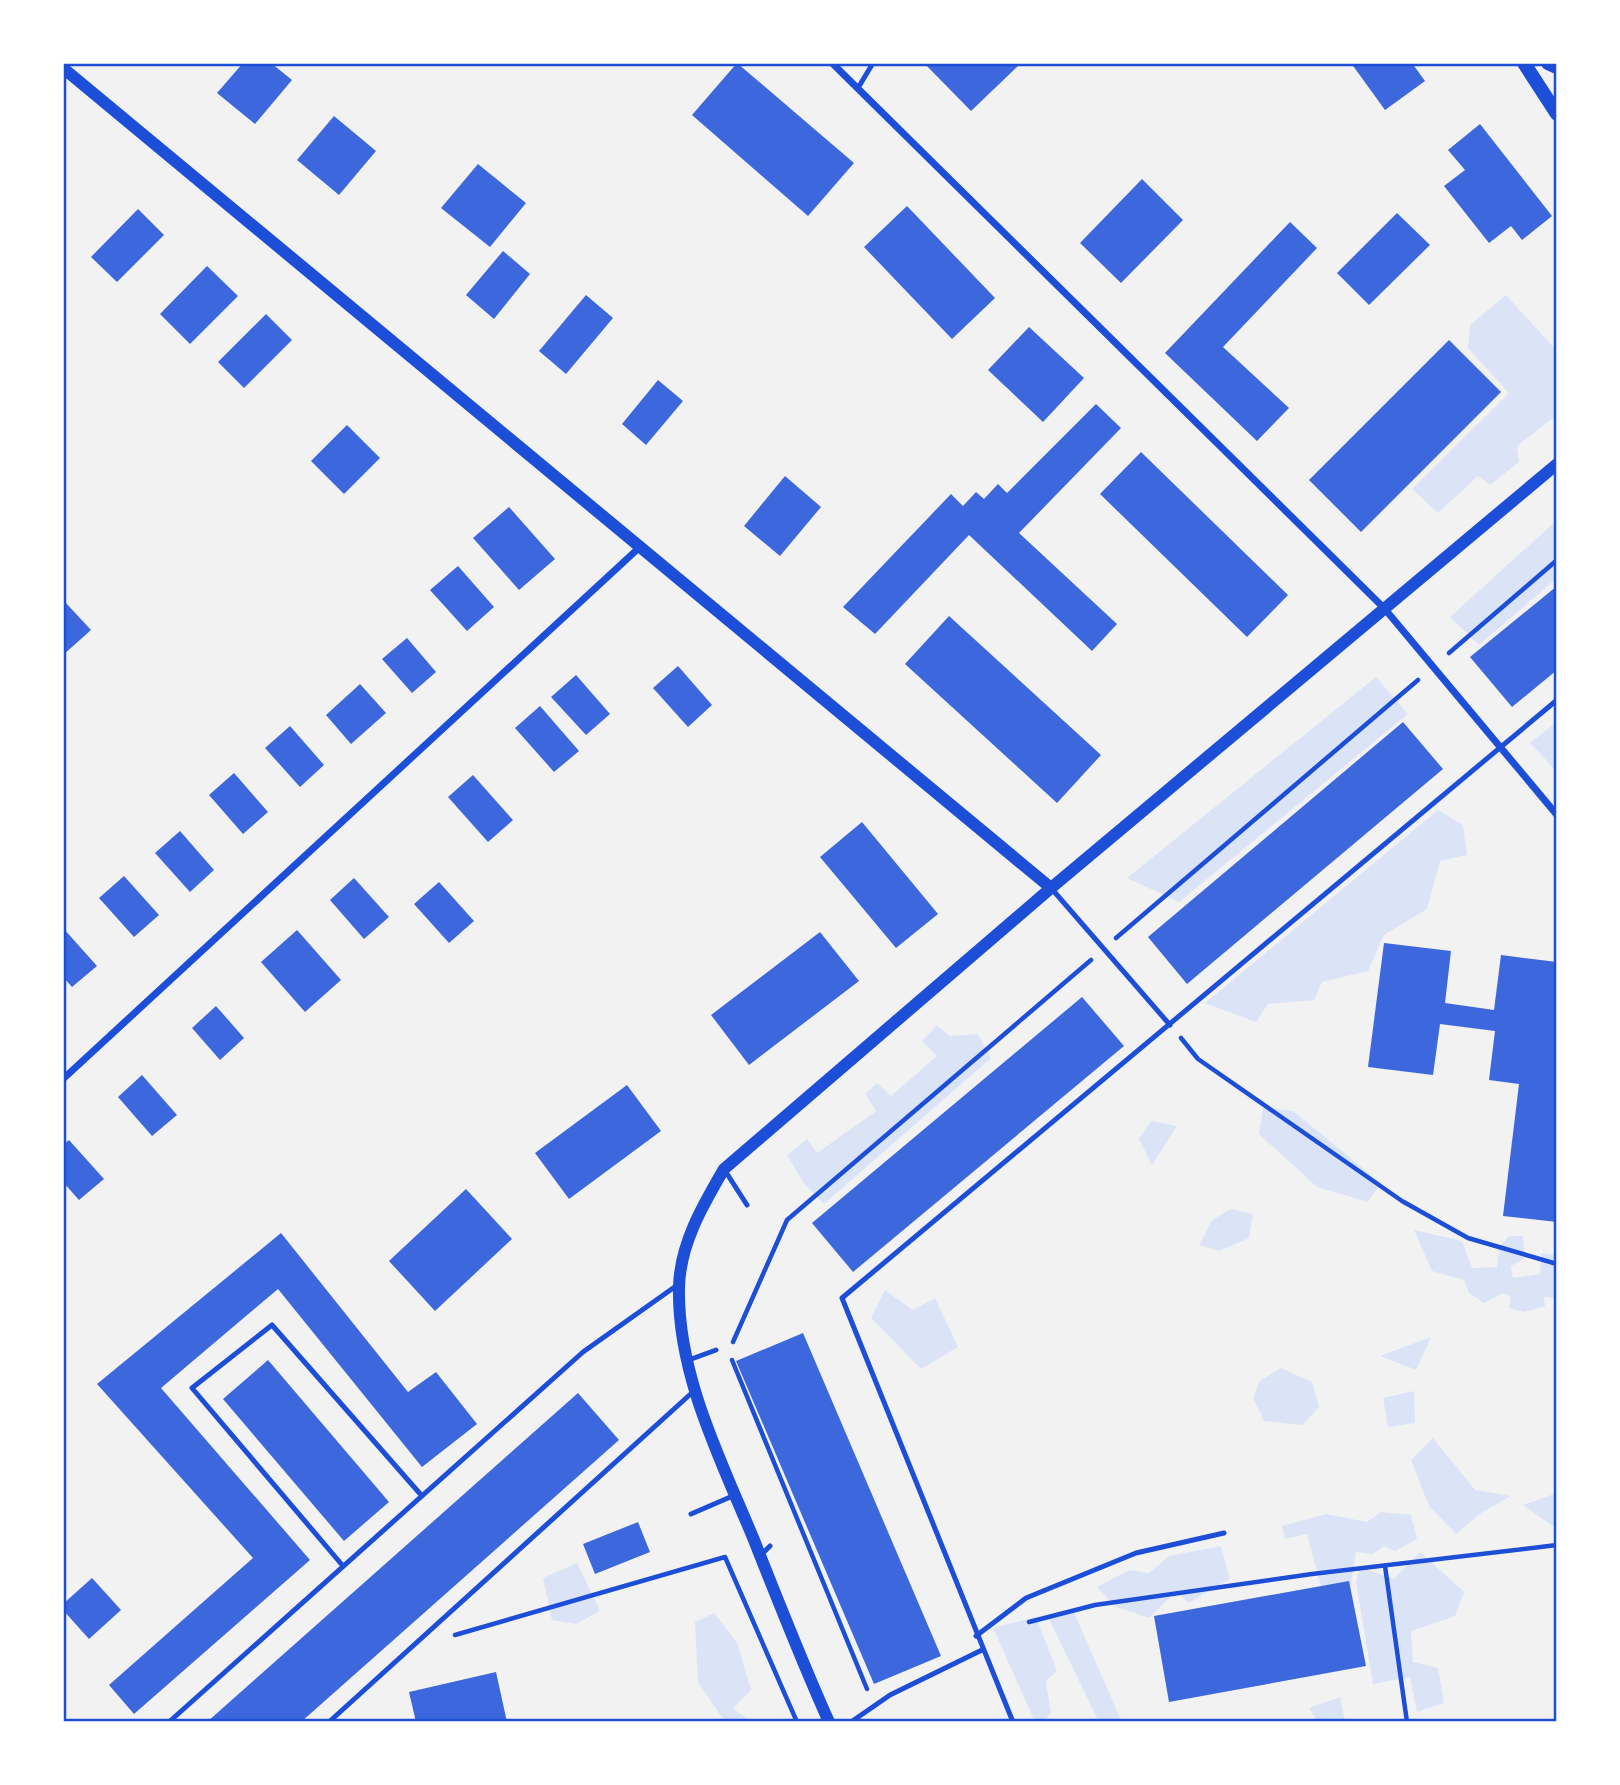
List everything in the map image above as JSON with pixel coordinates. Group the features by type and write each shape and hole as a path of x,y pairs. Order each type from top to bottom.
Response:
{"main road":[{"path":"1524,63 1557,114"},
{"path":"1548,63 1557,67"}],"street":[{"path":"832,63 1384,608 1557,815"},
{"path":"63,68 1051,888"},
{"path":"829,1722 765,1551 736,1495 686,1361 679,1285 685,1251 698,1216 724,1169 1051,888 1557,464"},
{"path":"63,1079 641,546"}],"lane":[{"path":"858,88 873,63"},
{"path":"1013,1722 976,1636 842,1298 1557,700"},
{"path":"1051,888 1170,1025"},
{"path":"724,1169 747,1205"},
{"path":"169,1722 583,1352 679,1285"},
{"path":"343,1566 192,1388 272,1325 422,1496"},
{"path":"686,1361 716,1350"},
{"path":"329,1722 695,1390"},
{"path":"691,1514 736,1495"},
{"path":"976,1636 1026,1598 1038,1593 1136,1553 1224,1533"},
{"path":"851,1722 890,1695 982,1650"}],"path":[{"path":"870,1697 860,1665 730,1354 787,1220 1557,560"},
{"path":"1170,1025 1198,1059 1402,1201 1468,1238 1557,1264"},
{"path":"1016,1626 1095,1605 1557,1545"},
{"path":"427,1632 436,1641 725,1557 797,1722"},
{"path":"1385,1566 1407,1722"}],"shaded area":[{"path":"1506,295 1557,351 1557,415 1517,446 1519,462 1490,485 1478,476 1438,513 1412,489 1509,393 1468,348 1470,325"},
{"path":"1557,520 1557,578 1479,645 1450,617"},
{"path":"1376,677 1408,714 1179,902 1127,878"},
{"path":"1557,722 1557,772 1530,743"},
{"path":"1438,810 1463,825 1467,855 1440,861 1427,909 1384,935 1368,971 1322,982 1314,1000 1268,1004 1256,1022 1205,1003"},
{"path":"937,1025 950,1036 978,1034 991,1058 824,1204 803,1182 787,1155 807,1139 817,1153 876,1111 865,1094 877,1083 891,1096 937,1056 922,1041"},
{"path":"1263,1107 1293,1111 1381,1183 1368,1202 1317,1187 1259,1134"},
{"path":"1151,1121 1177,1126 1152,1165 1139,1139"},
{"path":"1231,1209 1253,1214 1249,1238 1219,1251 1199,1245 1212,1220"},
{"path":"1414,1230 1462,1241 1472,1268 1497,1267 1499,1247 1509,1236 1523,1236 1525,1258 1511,1266 1513,1278 1540,1274 1542,1253 1557,1255 1557,1298 1544,1297 1545,1306 1524,1312 1509,1308 1511,1297 1503,1293 1484,1303 1469,1293 1464,1280 1432,1271"},
{"path":"885,1290 913,1310 935,1298 958,1347 921,1369 871,1318"},
{"path":"1431,1337 1416,1370 1380,1356"},
{"path":"1281,1368 1312,1382 1319,1407 1302,1425 1264,1421 1253,1398 1260,1381"},
{"path":"1414,1391 1415,1423 1388,1427 1383,1398"},
{"path":"1433,1438 1475,1490 1511,1496 1481,1513 1456,1534 1429,1506 1411,1460"},
{"path":"1557,1493 1557,1529 1523,1505"},
{"path":"1381,1512 1411,1515 1417,1539 1395,1551 1384,1546 1373,1554 1356,1552 1349,1595 1323,1594 1307,1534 1285,1539 1282,1526 1326,1514 1367,1522"},
{"path":"1221,1546 1230,1579 1188,1603 1177,1591 1149,1618 1116,1607 1097,1587 1129,1570 1149,1573 1169,1556"},
{"path":"1420,1552 1464,1592 1455,1616 1411,1631 1413,1662 1438,1668 1444,1703 1417,1712 1410,1677 1373,1684 1356,1582 1360,1567 1394,1579"},
{"path":"577,1563 600,1611 576,1624 552,1620 543,1578"},
{"path":"1073,1610 1120,1718 1117,1722 1099,1722 1049,1619"},
{"path":"714,1613 737,1642 751,1690 733,1708 751,1722 725,1722 698,1682 695,1622"},
{"path":"1036,1617 1057,1671 1046,1681 1051,1713 1043,1722 1035,1722 993,1628"},
{"path":"1340,1697 1345,1722 1318,1722 1309,1708"}],"building":[{"path":"243,63 271,63 292,80 255,124 217,93"},
{"path":"737,63 854,163 808,216 692,115"},
{"path":"924,63 1017,63 1019,65 971,111"},
{"path":"1351,63 1412,63 1425,81 1385,110"},
{"path":"334,116 376,151 339,195 297,160"},
{"path":"1480,124 1552,216 1522,240 1511,226 1489,243 1444,186 1465,170 1448,150"},
{"path":"478,164 526,203 490,247 441,208"},
{"path":"1142,179 1183,220 1121,283 1080,243"},
{"path":"907,206 995,298 952,339 864,247"},
{"path":"138,209 164,235 117,282 91,257"},
{"path":"1397,213 1430,245 1369,305 1337,273"},
{"path":"1290,222 1317,248 1223,347 1289,408 1257,441 1165,353"},
{"path":"503,251 530,274 494,319 466,295"},
{"path":"207,266 238,296 190,344 160,314"},
{"path":"586,295 613,318 566,374 539,351"},
{"path":"266,314 292,340 244,388 218,362"},
{"path":"1029,327 1084,378 1043,422 988,370"},
{"path":"1449,340 1501,392 1361,532 1309,480"},
{"path":"658,380 683,401 646,445 622,424"},
{"path":"1096,404 1121,428 1019,533 1117,624 1092,651 969,535 875,634 843,607 951,494 963,506 976,492 984,499 998,484 1007,493"},
{"path":"347,425 380,458 344,494 311,461"},
{"path":"1141,452 1288,595 1247,637 1100,494"},
{"path":"785,476 821,507 780,556 744,526"},
{"path":"509,507 555,559 519,590 473,538"},
{"path":"458,566 494,607 467,631 430,590"},
{"path":"1557,586 1557,670 1512,707 1470,657"},
{"path":"65,602 91,630 63,655 63,603"},
{"path":"949,616 1101,755 1057,803 905,664"},
{"path":"407,638 436,672 412,693 382,659"},
{"path":"678,666 712,705 688,727 653,688"},
{"path":"576,675 610,714 586,735 551,697"},
{"path":"360,684 386,713 351,744 326,715"},
{"path":"540,706 579,751 554,772 515,728"},
{"path":"1403,722 1443,769 1187,984 1148,937"},
{"path":"290,726 324,765 300,787 265,748"},
{"path":"234,773 268,812 243,834 209,795"},
{"path":"473,775 513,820 488,842 448,797"},
{"path":"862,822 938,914 896,948 820,857"},
{"path":"180,831 214,870 190,892 155,853"},
{"path":"124,876 159,915 134,937 99,898"},
{"path":"354,878 389,917 364,939 330,900"},
{"path":"439,882 474,921 449,943 414,904"},
{"path":"63,928 97,966 72,987 63,977"},
{"path":"297,930 341,980 305,1012 261,962"},
{"path":"820,932 859,981 749,1065 711,1015"},
{"path":"1384,943 1451,951 1445,1003 1494,1010 1501,955 1557,962 1557,1222 1503,1216 1519,1084 1489,1080 1495,1031 1440,1024 1433,1075 1368,1067"},
{"path":"1082,997 1124,1046 853,1272 812,1223"},
{"path":"216,1006 244,1038 220,1060 192,1028"},
{"path":"142,1075 177,1115 152,1136 118,1097"},
{"path":"627,1085 661,1131 569,1199 535,1153"},
{"path":"69,1140 104,1179 79,1200 63,1182 63,1145"},
{"path":"466,1189 512,1239 435,1311 389,1261"},
{"path":"281,1233 408,1392 436,1372 477,1424 422,1467 278,1289 161,1388 310,1560 134,1714 109,1685 253,1558 97,1384"},
{"path":"803,1333 941,1656 874,1684 736,1361"},
{"path":"268,1360 389,1502 344,1541 223,1399"},
{"path":"578,1393 619,1440 301,1722 207,1722"},
{"path":"638,1522 650,1552 595,1574 583,1544"},
{"path":"92,1578 121,1610 89,1639 63,1610 63,1604"},
{"path":"1349,1581 1366,1666 1169,1702 1154,1616"},
{"path":"496,1672 507,1722 416,1722 409,1692"}]}
